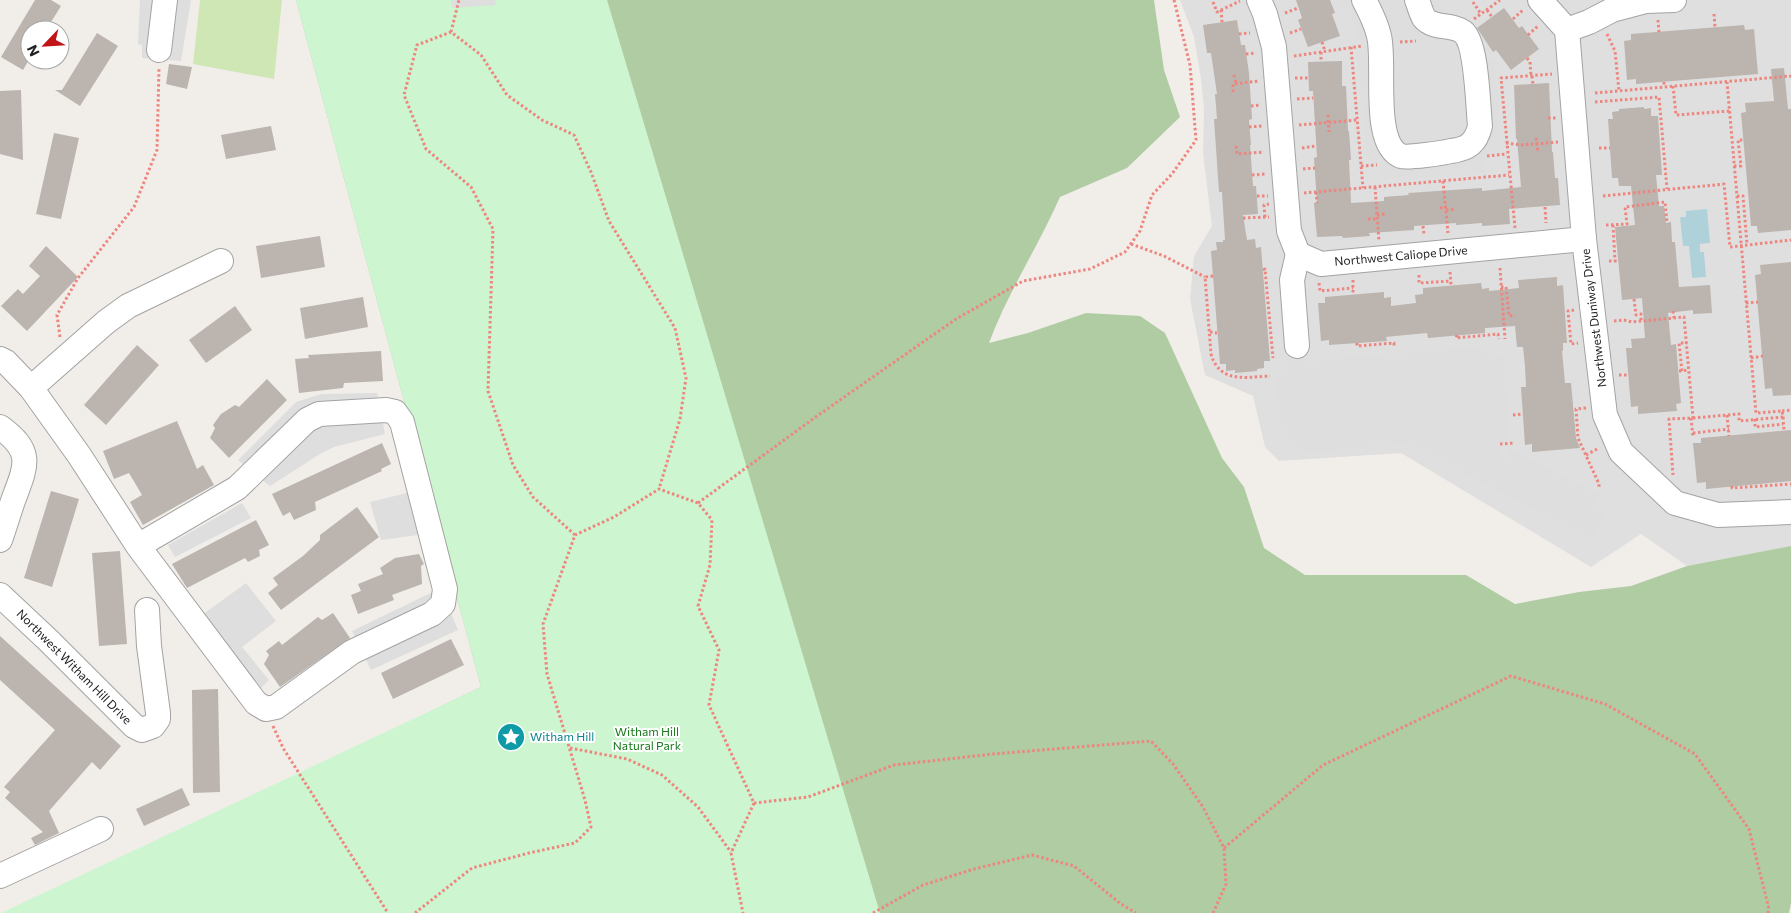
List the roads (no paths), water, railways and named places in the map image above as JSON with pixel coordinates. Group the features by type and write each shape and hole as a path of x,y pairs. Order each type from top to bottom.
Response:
{"street":[{"path":"159,50 165,0"},
{"path":"1249,0 1265,14 1274,47 1289,231 1298,254 1292,280 1297,346"},
{"path":"1364,0 1380,37 1384,132 1391,149 1403,156 1458,150 1470,145 1478,136 1480,126 1474,61 1469,39 1463,32 1447,26 1433,24 1424,18 1416,0"},
{"path":"1532,5 1567,30 1589,22 1612,10 1646,1 1674,0"},
{"name":"Northwest Duniway Drive","path":"1567,30 1584,239 1605,415 1621,452 1675,503 1718,515 1790,501"},
{"name":"Northwest Caliope Drive","path":"1298,254 1321,264 1584,239"},
{"path":"31,388 106,322 128,306 221,261"},
{"path":"0,359 6,362 31,388 79,455 138,546 256,703 266,709 276,707 352,652 432,614 443,604 445,589 402,422 395,412 386,410 319,414 307,420 237,488 138,546"},
{"path":"0,427 19,443 23,451 25,465 0,540"},
{"name":"Northwest Witham Hill Drive","path":"0,595 134,726 142,730 153,726 158,719 149,646 147,610"},
{"path":"0,876 101,829"}],"water":[{"path":"1707,209 1710,243 1700,244 1700,252 1704,252 1706,277 1692,278 1689,246 1683,246 1680,217 1686,217 1686,211"}],"place":[{"name":"Witham Hill","path":"511,737"}],"park label":[{"name":"Witham Hill Natural Park","path":"647,739"}]}
